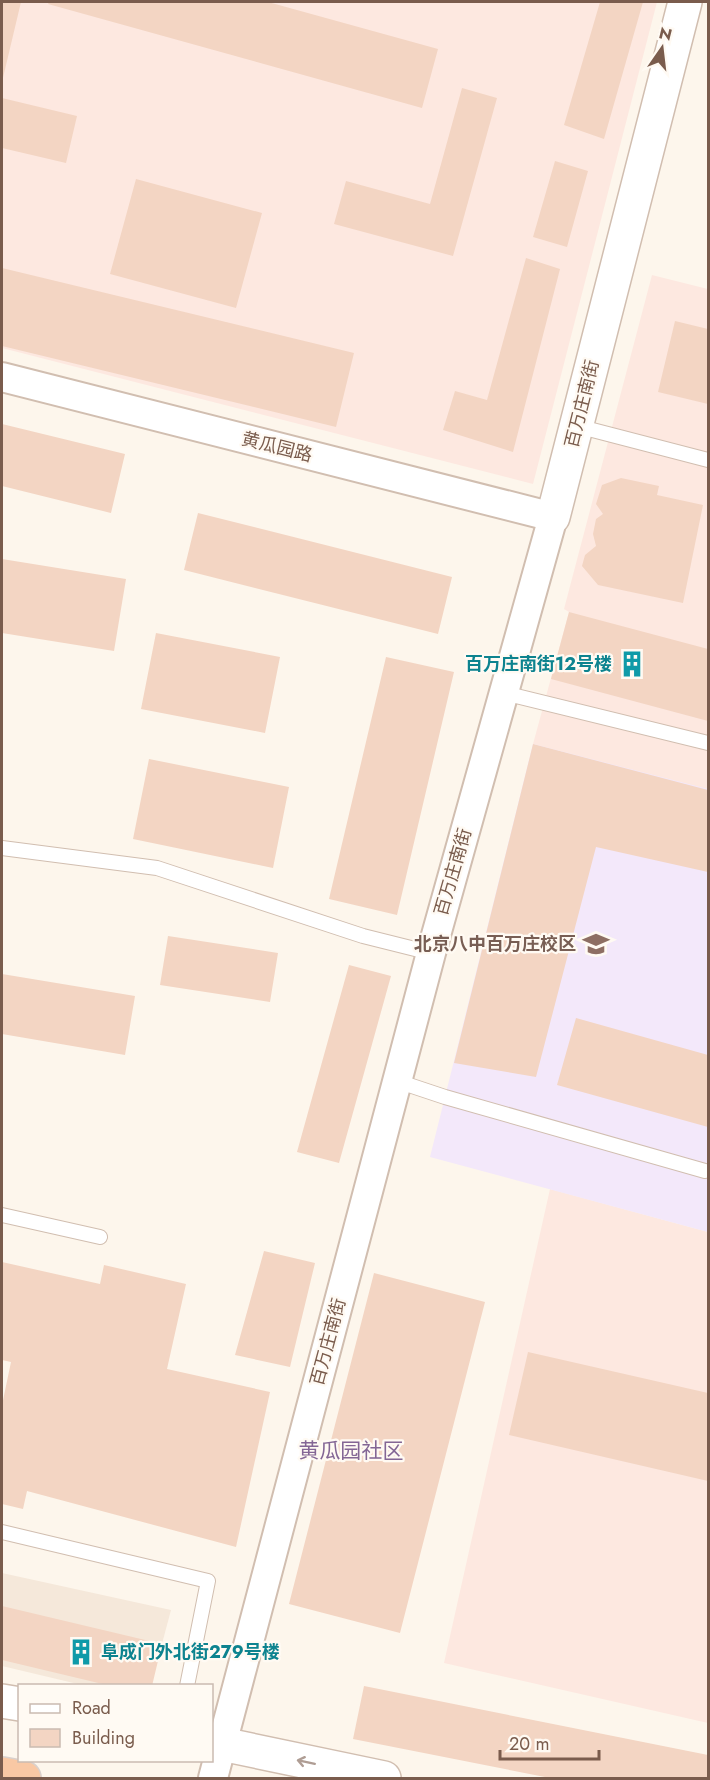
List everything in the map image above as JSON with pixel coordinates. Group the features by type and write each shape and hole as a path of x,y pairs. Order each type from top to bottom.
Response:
{"highway":[{"path":"2,1774 24,1779"}],"street":[{"name":"百万庄南街","path":"213,1779 217,1743 431,953 553,517 685,2"},
{"name":"黄瓜园路","path":"2,377 553,517"},
{"path":"2,1701 18,1704"},
{"path":"217,1743 384,1779"}],"lane":[{"path":"577,426 708,460"},
{"path":"504,693 708,743"},
{"path":"2,848 157,868 363,936 431,953"},
{"path":"397,1081 445,1097 705,1171"},
{"path":"2,1215 100,1237"},
{"path":"2,1532 208,1581 187,1684"}],"shaded area":[{"path":"2,2 657,2 533,484 2,348"},
{"path":"652,275 708,289 708,790 533,744 569,612 564,609"},
{"name":"北京八中百万庄校区","path":"533,744 708,789 708,1232 430,1157"},
{"path":"550,1189 708,1232 708,1723 444,1663"},
{"path":"2,1573 171,1610 151,1684 78,1684 2,1666"}],"building":[{"path":"2,2 21,2 2,82"},
{"path":"49,2 268,2 438,49 422,108 48,4"},
{"path":"600,2 643,2 604,139 564,125"},
{"path":"462,88 497,98 453,256 334,224 346,181 430,204"},
{"path":"2,98 77,116 66,163 2,148"},
{"path":"555,161 588,171 567,247 533,237"},
{"path":"136,179 262,213 236,308 110,274"},
{"path":"526,258 560,269 513,452 443,430 455,391 487,400"},
{"path":"2,268 354,353 336,427 2,346"},
{"path":"675,321 708,329 708,404 658,392"},
{"path":"2,424 125,454 111,513 2,486"},
{"path":"621,478 659,486 657,495 703,505 683,603 598,585 582,566 585,555 596,546 593,534 596,519 603,514 596,504 602,485"},
{"path":"198,513 452,577 438,634 184,570"},
{"path":"2,559 126,579 114,651 2,633"},
{"name":"百万庄南街12号楼","path":"569,612 708,649 708,721 551,679"},
{"path":"156,633 280,657 265,733 141,709"},
{"path":"386,657 454,672 397,915 329,899"},
{"path":"533,744 708,790 708,872 596,847 536,1077 454,1063"},
{"path":"149,759 289,787 273,868 133,839"},
{"path":"168,936 278,953 270,1002 160,985"},
{"path":"349,965 391,976 339,1163 297,1152"},
{"path":"2,974 135,996 125,1055 2,1034"},
{"path":"576,1018 708,1055 708,1127 557,1085"},
{"path":"264,1251 315,1263 290,1367 235,1355"},
{"path":"2,1262 100,1284 104,1265 186,1284 167,1369 270,1392 236,1547 27,1491 23,1509 2,1504 2,1405 11,1362 2,1360"},
{"path":"374,1273 485,1302 400,1633 289,1604"},
{"path":"528,1352 708,1393 708,1481 509,1435"},
{"name":"阜成门外北街279号楼","path":"2,1606 162,1644 152,1684 103,1684 2,1660"},
{"path":"364,1686 708,1755 708,1778 550,1778 353,1739"}],"place":[{"name":"百万庄南街12号楼","path":"632,664"},
{"name":"北京八中百万庄校区","path":"596,944"},
{"name":"阜成门外北街279号楼","path":"81,1652"}],"district":[{"name":"黄瓜园社区","path":"351,1451"}]}
